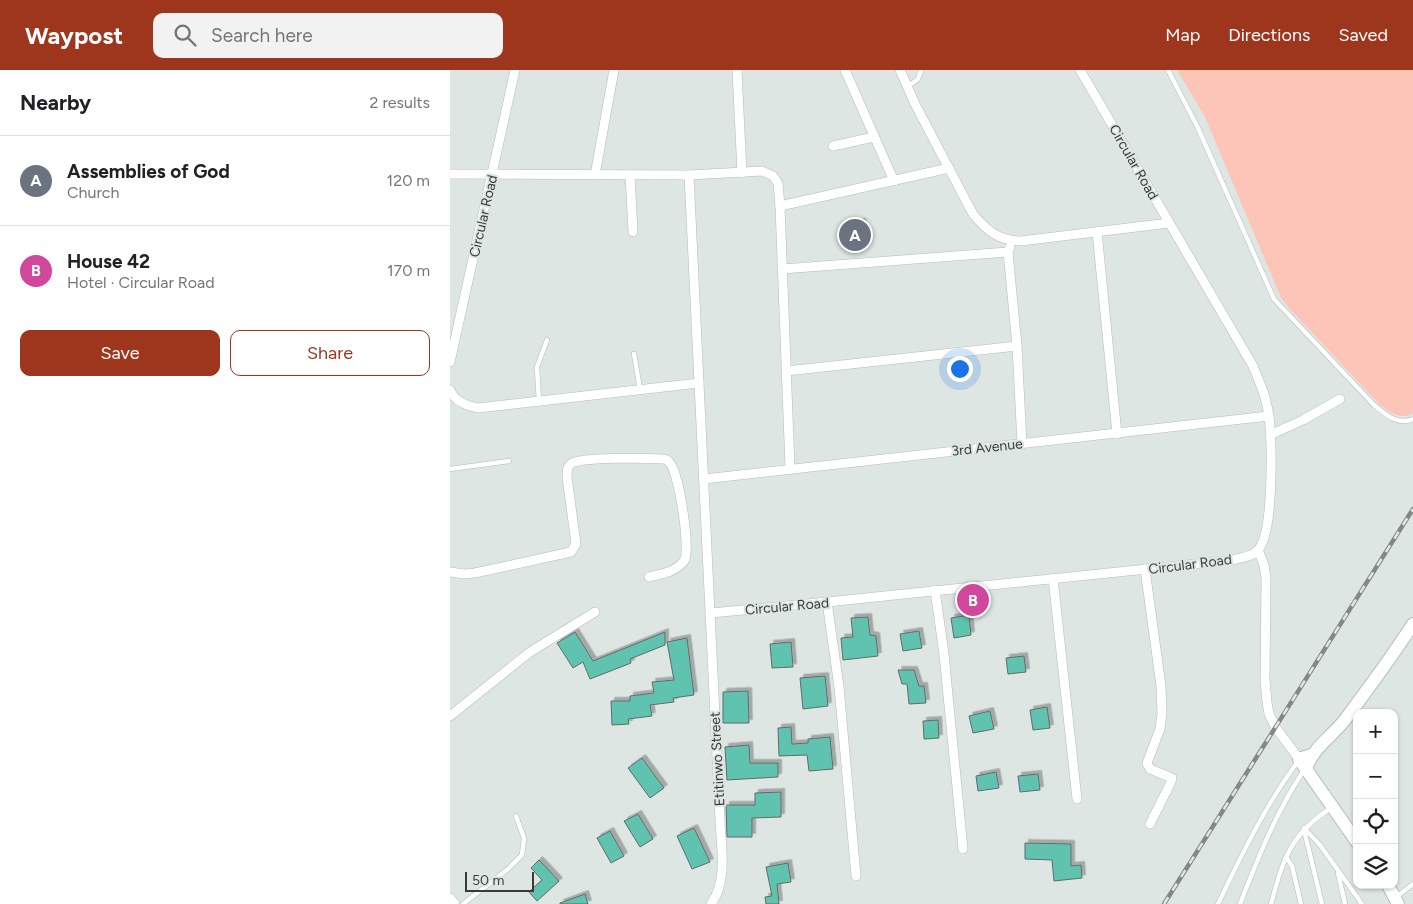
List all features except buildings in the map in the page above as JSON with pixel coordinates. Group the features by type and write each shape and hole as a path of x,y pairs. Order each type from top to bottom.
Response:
{"street":[{"name":"Circular Road","path":"450,362 514,70"},
{"path":"595,175 614,70"},
{"path":"737,70 742,173"},
{"path":"845,70 894,181"},
{"path":"900,70 973,214 982,225 998,237 1013,241 1059,238 1169,223"},
{"name":"Circular Road","path":"711,613 1225,561 1248,556 1258,550 1264,538 1267,525 1270,490 1269,416 1262,387 1253,366 1080,70"},
{"path":"833,146 874,137"},
{"path":"780,206 949,168"},
{"path":"450,174 689,175 762,171 773,176 778,183 780,206 790,468"},
{"path":"630,175 633,232"},
{"name":"Etitinwo Street","path":"689,175 711,613 721,879 718,891 711,904"},
{"path":"1097,232 1117,434"},
{"path":"1013,241 1008,252 1017,346 1022,444"},
{"path":"782,269 1008,252"},
{"path":"786,371 1017,346"},
{"path":"450,390 452,396 460,403 478,408 699,383"},
{"path":"1270,435 1303,420 1340,399"},
{"name":"3rd Avenue","path":"704,479 1269,416"},
{"path":"450,572 469,574 571,552 576,544 567,477 570,464 587,461 662,459 669,462 672,467 679,492 687,551 685,559 672,571 649,576"},
{"path":"1258,550 1264,565 1266,578 1265,680 1266,702 1269,714 1276,728 1305,760 1332,808 1353,837"},
{"path":"1145,569 1161,686 1162,713 1160,729 1147,763 1150,769 1172,778 1172,782 1150,824"},
{"path":"1053,578 1077,799"},
{"path":"935,590 944,654 963,849"},
{"path":"827,602 839,687 856,876"},
{"path":"450,716 530,652 595,612"},
{"path":"1305,760 1341,724 1384,669 1413,624"},
{"path":"1390,889 1396,901"},
{"path":"450,898 455,904"}],"lane":[{"path":"907,87 918,79 921,70"},
{"path":"1168,70 1198,126 1274,299 1374,405 1388,417 1399,421 1413,419"},
{"path":"539,402 537,367 546,340"},
{"path":"634,354 640,391"},
{"path":"450,469 509,461"},
{"path":"1218,904 1253,834 1280,786 1305,760"},
{"path":"1240,904 1272,827 1295,784 1305,760"},
{"path":"1271,904 1280,870 1304,828 1315,818 1332,808"},
{"path":"463,904 508,869 522,855 524,838 516,816"},
{"path":"1304,828 1320,844 1362,904"},
{"path":"1304,828 1322,904"},
{"path":"1286,857 1292,866 1301,904"},
{"path":"1337,870 1345,904"},
{"path":"1396,901 1413,884"}],"shaded area":[{"path":"1177,70 1413,70 1413,413 1400,416 1379,404 1281,298 1205,117"}],"railway":[{"path":"1164,904 1413,509"}],"place":[{"name":"Assemblies of God","path":"855,235"},
{"name":"House 42","path":"973,600"}]}
